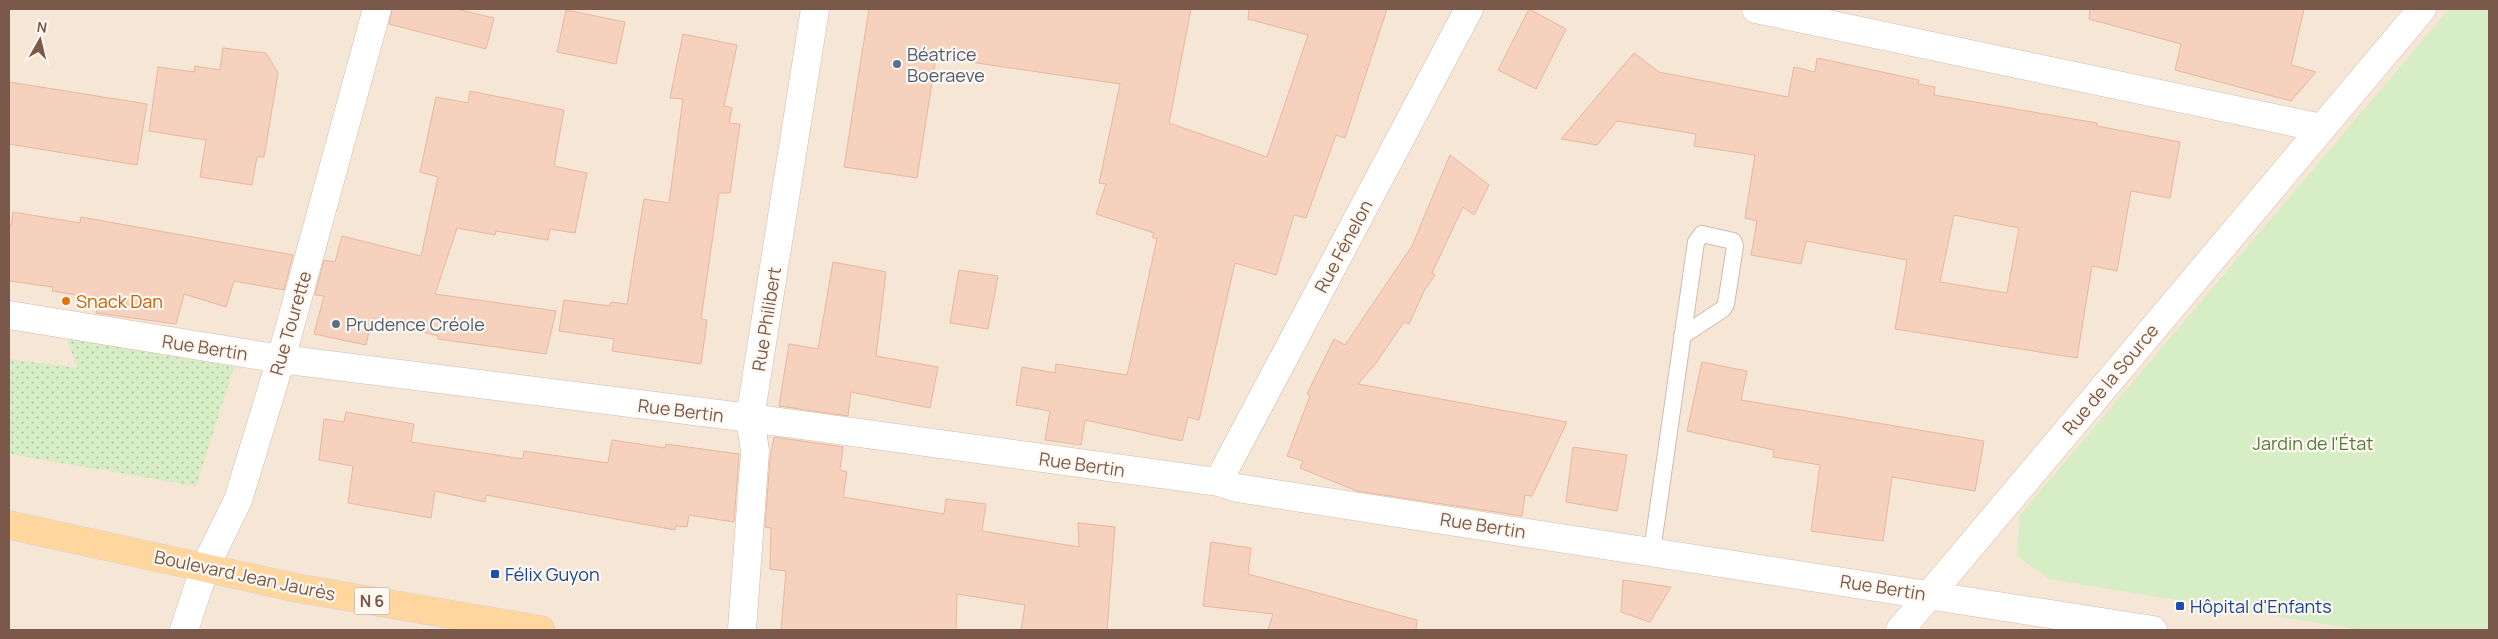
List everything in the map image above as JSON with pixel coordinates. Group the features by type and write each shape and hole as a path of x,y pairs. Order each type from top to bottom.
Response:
{"main road":[{"name":"Boulevard Jean Jaurès","path":"9,525 297,588 541,630"}],"street":[{"name":"Rue Tourette","path":"184,630 205,567 238,500 281,359 377,9"},
{"name":"Rue Philibert","path":"742,630 755,451 750,418 815,9"},
{"name":"Rue Fénelon","path":"1218,482 1469,9"},
{"path":"1756,9 2321,128"},
{"name":"Rue de la Source","path":"1900,630 1928,594 2422,9"},
{"name":"Rue Bertin","path":"9,315 281,359 750,418 1218,482 1237,488 2153,630"}],"lane":[{"path":"1652,551 1682,336 1698,237 1702,234 1728,238 1733,241 1735,246 1726,304 1723,309 1682,336"}],"shaded area":[{"path":"9,9 2489,9 2489,630 9,630"}],"green space":[{"name":"Jardin de l'État","path":"2449,9 2489,9 2489,630 2360,630 2049,579 2017,556 2020,515"},
{"path":"66,338 234,367 196,486 9,454 9,359 78,368"}],"building":[{"path":"392,9 456,9 494,18 486,49 389,24"},
{"path":"869,9 1191,9 1169,123 1267,157 1308,35 1248,19 1249,9 1387,9 1345,138 1336,135 1306,218 1294,215 1276,275 1235,263 1199,420 1188,417 1182,441 1085,420 1081,445 1045,440 1050,411 1016,405 1022,367 1055,373 1056,364 1127,375 1157,239 1152,237 1154,233 1096,214 1106,184 1099,183 1120,84 936,57 917,178 844,167"},
{"path":"1529,9 1566,29 1536,89 1498,70"},
{"path":"2090,9 2304,9 2291,65 2316,72 2291,101 2175,70 2181,44 2089,19"},
{"path":"566,10 625,22 616,64 557,52"},
{"path":"683,34 737,45 724,106 732,108 729,123 740,124 730,193 719,193 701,319 707,320 701,364 612,351 614,339 559,331 564,300 610,306 611,302 627,304 644,199 669,203 683,99 670,98"},
{"path":"223,48 266,53 278,73 264,157 257,157 252,185 200,177 206,140 149,131 158,67 194,72 195,66 220,70"},
{"path":"1634,53 1659,72 1788,97 1794,67 1815,72 1817,58 1919,80 1918,84 1935,87 1934,95 2097,123 2097,126 2180,142 2170,198 2131,191 2117,271 2092,266 2077,358 1895,329 1907,260 1806,241 1801,264 1751,255 1757,221 1745,218 1755,155 1694,146 1696,134 1617,121 1597,145 1561,139","holes":["1954,215 2019,228 2007,293 1940,282"]},
{"path":"9,82 147,104 137,165 9,144"},
{"path":"470,91 564,110 554,166 587,173 575,233 550,229 548,240 496,231 495,235 457,228 435,294 556,311 546,354 438,339 438,336 372,318 366,345 314,334 324,296 315,295 324,260 335,262 342,236 421,256 438,177 420,172 436,97 468,103"},
{"path":"1450,155 1489,185 1474,215 1463,207 1432,273 1435,275 1424,291 1409,324 1404,322 1376,363 1358,384 1567,422 1532,496 1525,495 1522,516 1357,491 1300,468 1303,461 1287,456 1310,396 1307,394 1334,339 1345,345 1412,246"},
{"path":"13,212 80,223 81,217 293,255 284,290 234,281 226,307 184,294 176,324 96,313 100,299 52,291 53,287 9,281 9,226 11,226"},
{"path":"833,262 886,272 876,356 938,367 930,408 851,392 848,416 779,406 789,344 818,349"},
{"path":"959,270 998,276 988,329 950,323"},
{"path":"1702,362 1747,371 1741,400 1984,441 1975,491 1892,477 1883,541 1811,531 1820,465 1773,457 1774,450 1687,431"},
{"path":"346,412 414,424 411,442 523,459 524,451 608,463 612,440 665,448 666,444 739,454 734,522 689,515 687,527 676,526 675,530 486,495 485,502 435,491 431,518 348,503 353,466 319,460 324,419 344,422"},
{"path":"774,437 843,447 840,470 847,472 843,497 944,514 946,499 986,504 982,531 1079,547 1078,523 1115,527 1107,630 1021,630 1025,605 957,594 956,630 781,630 786,571 770,569 771,528 765,527 770,459"},
{"path":"1573,447 1627,455 1617,511 1566,502"},
{"path":"1211,542 1251,548 1248,574 1417,620 1416,630 1268,630 1273,614 1203,606"},
{"path":"1623,580 1671,587 1650,622 1621,612"}],"place":[{"name":"Béatrice Boeraeve","path":"897,64"},
{"name":"Snack Dan","path":"66,301"},
{"name":"Prudence Créole","path":"336,324"},
{"name":"Félix Guyon","path":"495,574"},
{"name":"Hôpital d'Enfants","path":"2180,606"}]}
